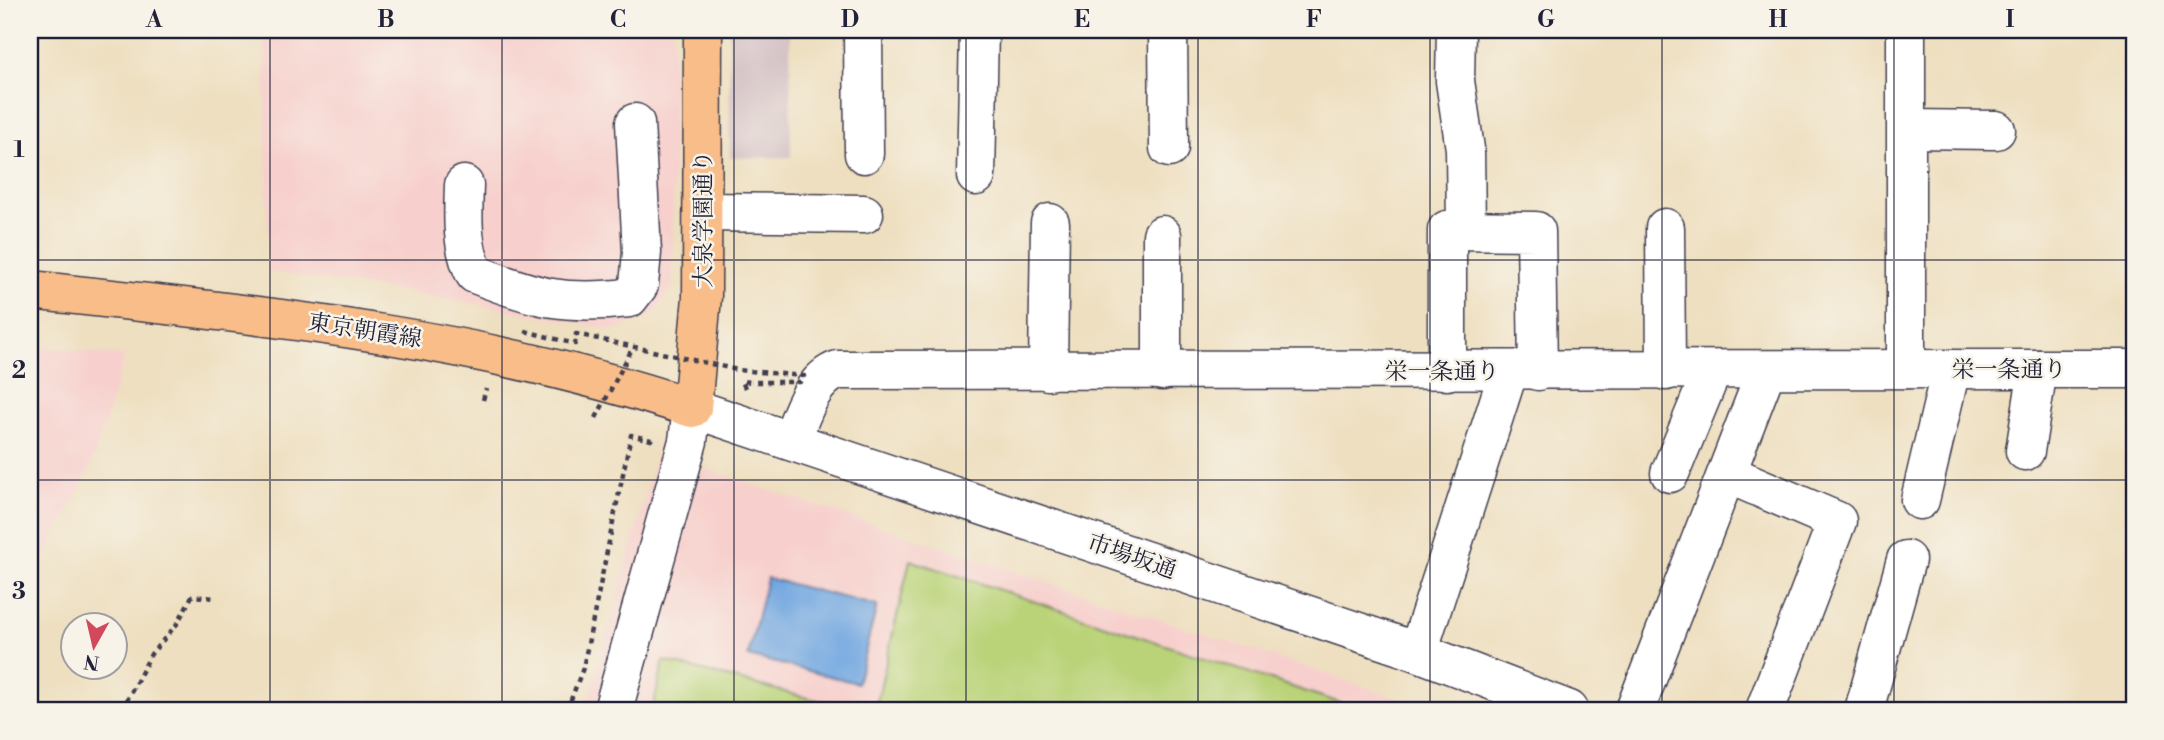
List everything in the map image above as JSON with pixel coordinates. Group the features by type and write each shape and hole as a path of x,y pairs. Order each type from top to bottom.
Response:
{"main road":[{"name":"大泉学園通り","path":"692,408 700,349 704,212 703,30"},
{"name":"東京朝霞線","path":"30,290 335,324 437,341 612,382 692,408"}],"street":[{"path":"863,30 864,154"},
{"path":"976,176 979,30"},
{"path":"1168,30 1170,148"},
{"path":"1456,30 1455,81 1465,149 1466,230"},
{"path":"1906,30 1906,369"},
{"path":"464,185 464,231 469,263 475,274 555,301 629,298 639,285 642,252 635,123"},
{"path":"1907,129 1996,130"},
{"path":"704,212 864,214"},
{"path":"1048,371 1050,223"},
{"path":"1665,228 1666,371"},
{"path":"1418,652 1524,371 1536,231 1447,230 1447,370"},
{"path":"1162,235 1162,371"},
{"path":"1920,500 1951,369"},
{"path":"2025,451 2039,369"},
{"name":"栄一条通り","path":"791,441 819,382 827,373 838,370 2134,369"},
{"path":"1670,473 1712,371"},
{"path":"1634,710 1766,371"},
{"path":"613,710 688,442 692,408"},
{"name":"市場坂通","path":"692,408 1418,652 1569,710"},
{"path":"1728,474 1837,521 1765,710"},
{"path":"1864,710 1906,560"}],"path":[{"path":"525,331 575,344 576,334 738,370 804,376 800,382 751,382"},
{"path":"596,418 633,347"},
{"path":"567,710 583,668 631,435 651,440 655,433"},
{"path":"122,710 151,654 177,624 192,596 216,598"}],"shaded area":[{"path":"264,30 673,30 673,285 654,314 616,330 443,298 268,271"},
{"path":"729,30 790,30 791,157 730,158"},
{"path":"30,345 125,356 91,467 30,583"},
{"path":"657,453 1435,710 586,710"}],"green space":[{"path":"910,560 1361,710 875,710"},
{"path":"664,661 851,709 851,710 652,710"}],"water":[{"path":"767,578 877,606 857,683 748,656"}]}
